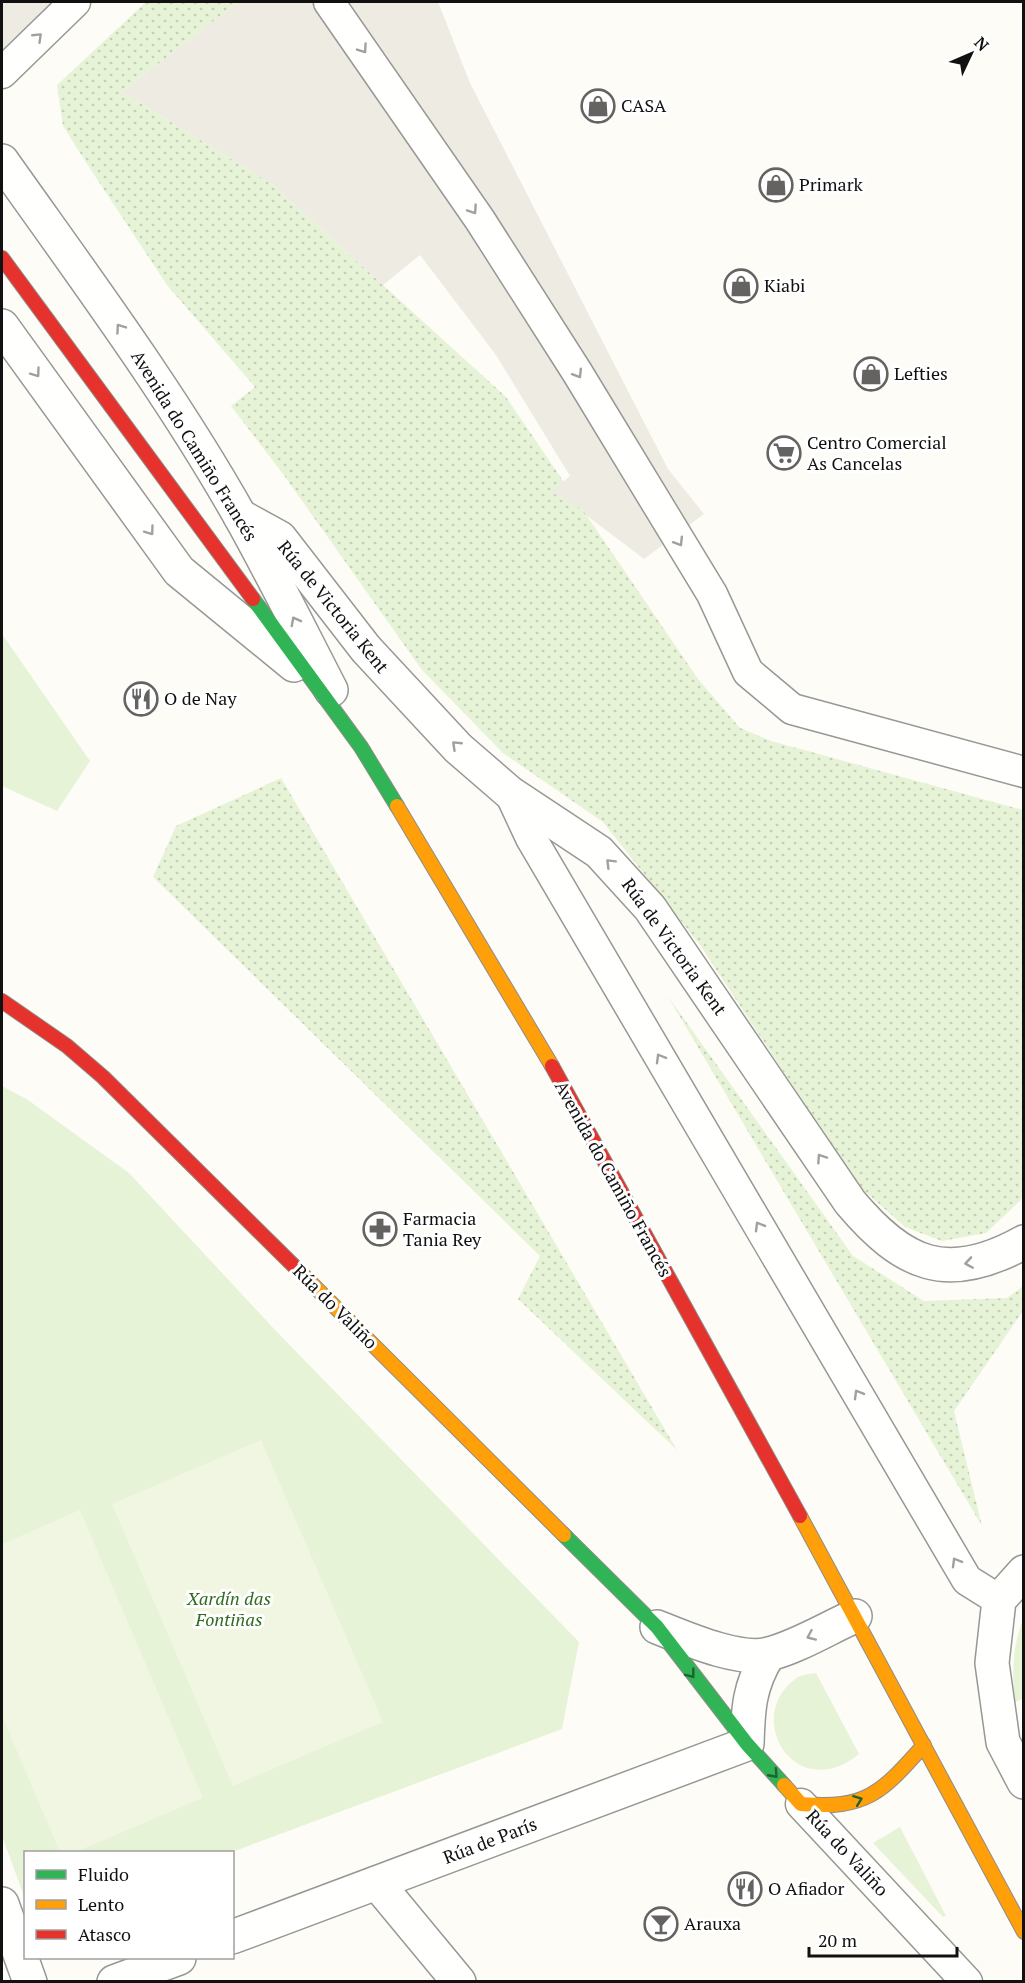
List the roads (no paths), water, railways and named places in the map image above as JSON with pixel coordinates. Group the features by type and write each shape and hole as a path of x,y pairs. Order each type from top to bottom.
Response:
{"main road":[{"name":"Avenida do Camiño Francés","path":"2,258 304,673 361,747 526,1020 855,1616"},
{"name":"Rúa do Valiño","path":"2,1001 67,1046 103,1077 657,1627 747,1744 801,1804 839,1807 863,1799 886,1785 924,1745"},
{"path":"855,1616 1023,1932"}],"street":[{"name":"Avenida do Camiño Francés","path":"2,161 151,372 240,516 361,747"},
{"name":"Avenida do Camiño Francés","path":"2,326 179,571 304,673"},
{"name":"Rúa de Victoria Kent","path":"240,516 280,538 332,607 400,687 459,748 510,793 552,823 585,840 623,876 650,908 850,1202 874,1229 910,1255 921,1260 950,1265 973,1263 1001,1255 1023,1242"},
{"path":"1023,1572 999,1600 992,1663 1003,1742 1023,1782"},
{"name":"Rúa do Valiño","path":"657,1627 699,1644 734,1653 768,1655 855,1616"},
{"path":"747,1744 748,1705 755,1676 768,1655"},
{"name":"Rúa de París","path":"234,1936 747,1744"},
{"path":"377,1883 459,1982"},
{"path":"2,1904 30,1982"},
{"path":"114,1982 175,1959"}],"lane":[{"path":"2,74 75,2"},
{"path":"329,2 473,211 577,372 712,594 748,672 792,709 1023,772"},
{"path":"510,793 531,838 967,1580 999,1600"},
{"name":"Rúa do Valiño","path":"801,1804 967,1982"}],"place":[{"name":"CASA","path":"598,106"},
{"name":"Primark","path":"776,185"},
{"name":"Kiabi","path":"741,286"},
{"name":"Lefties","path":"871,374"},
{"name":"Centro Comercial As Cancelas","path":"784,453"},
{"name":"O de Nay","path":"141,699"},
{"name":"Farmacia Tania Rey","path":"380,1229"},
{"name":"O Afiador","path":"745,1889"},
{"name":"Arauxa","path":"661,1924"}],"park label":[{"name":"Xardín das Fontiñas","path":"229,1609"}]}
